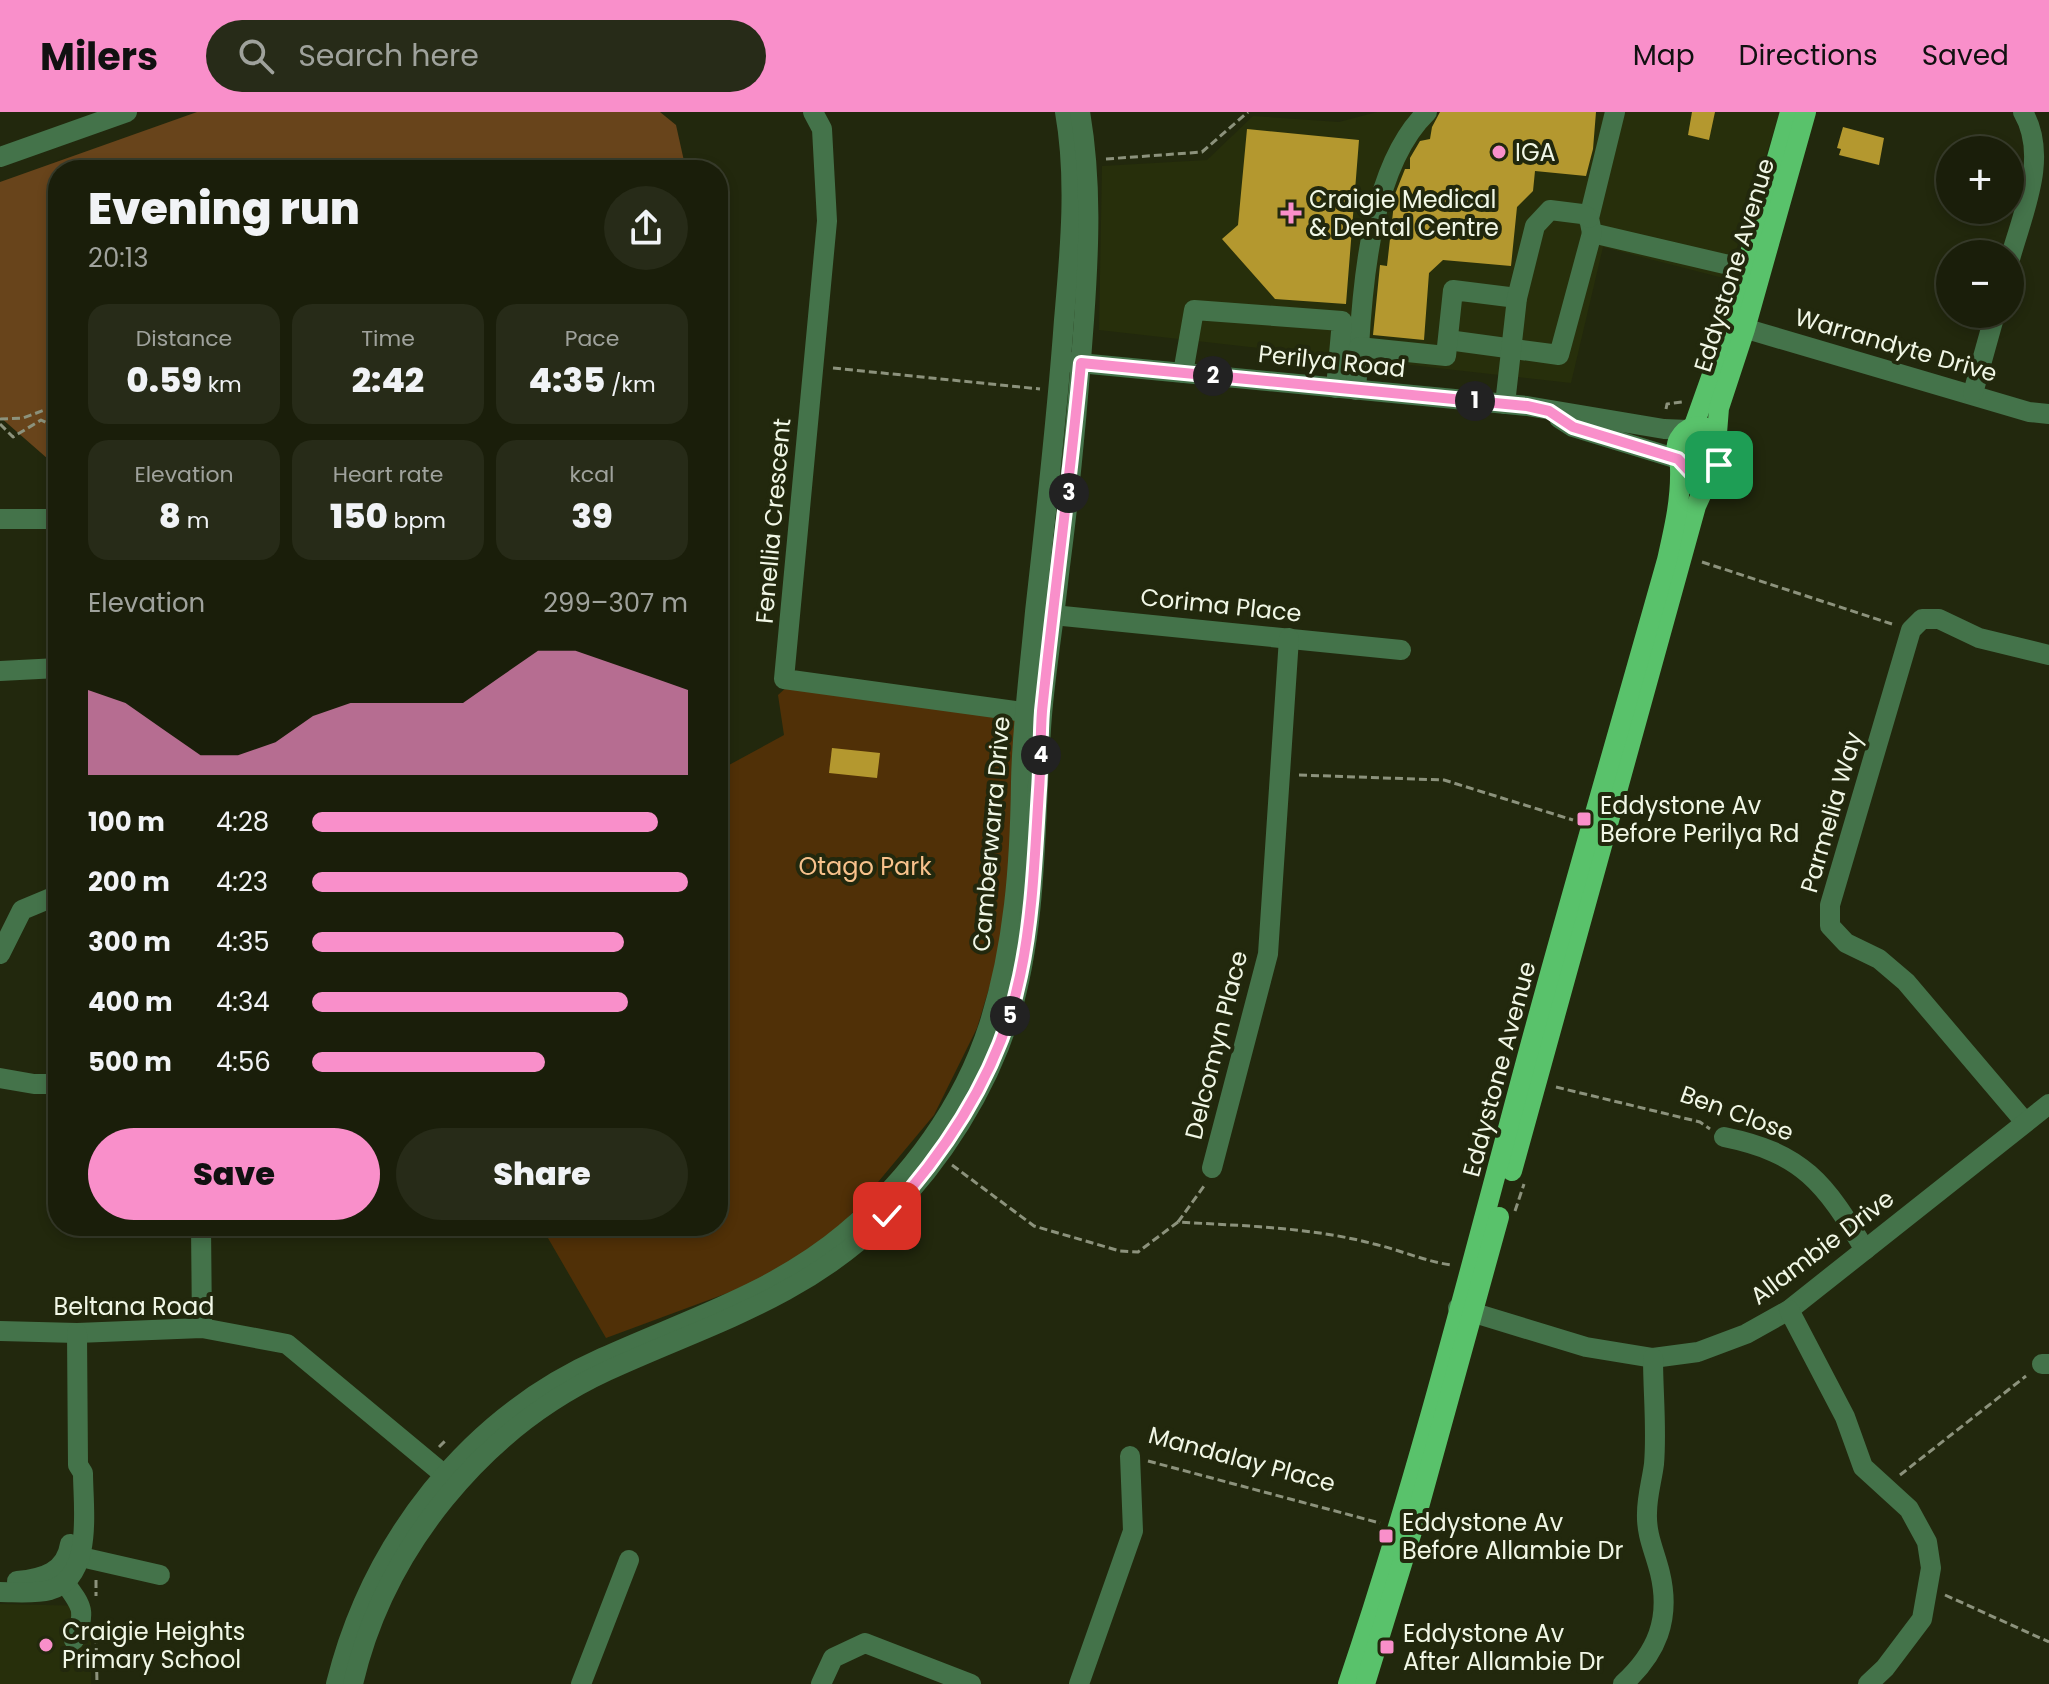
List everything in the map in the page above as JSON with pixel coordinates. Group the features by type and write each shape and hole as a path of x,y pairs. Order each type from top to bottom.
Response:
{"main road":[{"name":"Eddystone Avenue","path":"1690,429 1738,326 1746,269 1790,112"},
{"name":"Eddystone Avenue","path":"1717,433 1719,408 1738,326 1806,112"},
{"path":"1705,427 1717,433 1724,446 1724,456 1712,471 1691,473 1679,461 1678,442 1690,429 1705,427"},
{"name":"Eddystone Avenue","path":"1365,1684 1414,1525 1526,1063 1667,560 1678,509 1679,461"},
{"name":"Eddystone Avenue","path":"1348,1684 1466,1310 1696,506 1712,471"}],"street":[{"path":"0,157 127,112"},
{"name":"Fenellia Crescent","path":"813,112 822,129 827,221 784,679 1034,713"},
{"name":"Camberwarra Drive","path":"1065,112 1070,162 1071,362"},
{"name":"Camberwarra Drive","path":"336,1684 345,1647 368,1588 392,1546 490,1430 560,1380 595,1361 768,1286 808,1261 845,1233 916,1160 956,1101 972,1070 1003,979 1011,937 1023,815 1021,780 1034,713 1045,614 1050,499 1090,207 1080,112"},
{"path":"1346,389 1359,347 1363,278 1384,186 1400,151 1427,112"},
{"path":"1448,340 1512,346 1559,355 1615,112"},
{"path":"2015,240 2037,160 2033,127 2023,112"},
{"path":"1505,404 1517,298 1535,226 1550,210 1582,214 1590,226 1746,269"},
{"path":"1359,347 1446,356 1453,290 1517,298"},
{"path":"1183,373 1194,310 1342,321 1346,389"},
{"name":"Warrandyte Drive","path":"1738,326 2029,412 2049,414"},
{"path":"1973,393 1991,328"},
{"name":"Perilya Road","path":"1071,362 1505,404 1690,429"},
{"name":"Perilya Road","path":"1549,411 1573,427 1679,461"},
{"path":"0,519 48,519"},
{"name":"Corima Place","path":"1045,614 1401,650"},
{"path":"1911,630 1922,619 1939,619 1979,638 2049,655"},
{"name":"Parmelia Way","path":"1911,630 1833,893 1830,926 1846,943 1879,959 1906,982 2025,1122"},
{"name":"Delcomyn Place","path":"1212,1168 1268,954 1289,638"},
{"path":"0,671 48,669"},
{"name":"Camberwarra Drive","path":"353,1684 375,1611 450,1479 576,1387 727,1322 800,1284 887,1216 919,1181 938,1154 979,1090 998,1050 1020,975 1039,788 1034,713"},
{"path":"0,954 22,910 48,899"},
{"path":"0,1078 48,1084"},
{"name":"Allambie Drive","path":"1466,1310 1586,1347 1653,1358 1698,1352 1746,1334 1789,1310 2049,1104"},
{"name":"Ben Close","path":"1724,1137 1760,1144 1789,1157 1819,1182 1865,1250"},
{"path":"201,1236 202,1328"},
{"path":"1789,1310 1845,1417 1863,1467 1909,1509 1927,1542 1931,1568 1922,1619 1893,1659 1868,1684"},
{"name":"Beltana Road","path":"0,1331 77,1333 202,1328 287,1344 450,1479"},
{"path":"0,1592 49,1590 65,1583 72,1575 83,1473 78,1465 77,1333"},
{"path":"1623,1684 1641,1667 1658,1642 1662,1617 1663,1594 1649,1541 1646,1515 1654,1463 1653,1358"},
{"name":"Mandalay Place","path":"1079,1684 1133,1531 1130,1456"},
{"path":"74,1556 160,1575"},
{"path":"0,1581 36,1579 48,1575 74,1556"},
{"path":"581,1684 629,1560"},
{"path":"65,1583 82,1606 82,1623 74,1640"},
{"path":"821,1684 833,1658 865,1643 971,1684"}],"path":[{"path":"1098,160 1202,152 1248,112"},
{"path":"813,366 1047,390"},
{"path":"0,421 23,418 48,409"},
{"path":"0,421 13,437 41,420 48,423"},
{"path":"1694,559 1911,630"},
{"path":"1279,774 1444,780 1579,821"},
{"name":"Ben Close","path":"1551,1086 1700,1122 1724,1137"},
{"name":"Delcomyn Place","path":"938,1154 1034,1226 1120,1251 1138,1252 1178,1222 1200,1195 1212,1168"},
{"path":"1178,1222 1280,1229 1373,1243 1430,1262 1456,1266"},
{"path":"1885,1486 2045,1364"},
{"name":"Mandalay Place","path":"1130,1456 1384,1524"},
{"path":"1929,1593 1949,1595 2049,1642"}],"shaded area":[{"path":"197,112 660,112 676,125 684,160 62,160"},
{"path":"1377,112 1780,112 1727,279 1603,247 1571,383 1099,330 1102,166 1207,160 1253,116 1339,122"},
{"path":"48,165 48,459 0,417 0,182"},
{"name":"Craigie Heights Primary School","path":"0,1604 91,1606 91,1684 0,1684"}],"green space":[{"name":"Otago Park","path":"788,686 1025,719 1001,949 977,1028 934,1115 833,1236 768,1278 606,1338 547,1236 728,1236 728,766 784,735 778,695"}],"building":[{"path":"1440,112 1596,112 1593,149 1586,176 1535,171 1533,191 1517,207 1511,266 1443,260 1429,273 1424,340 1373,335 1380,265 1387,266 1395,194 1405,169 1410,169 1410,158 1420,141 1430,139"},
{"path":"1692,112 1715,112 1709,140 1688,135"},
{"path":"1843,127 1884,138 1879,165 1839,155 1841,149 1837,148"},
{"path":"1247,129 1359,140 1346,304 1275,299 1222,239 1238,225"},
{"path":"832,748 880,753 877,778 829,773"}],"place":[{"name":"IGA","path":"1499,152"},
{"name":"Craigie Medical & Dental Centre","path":"1291,213"},
{"name":"Eddystone Av Before Perilya Rd","path":"1584,819"},
{"name":"Eddystone Av Before Allambie Dr","path":"1386,1536"},
{"name":"Craigie Heights Primary School","path":"46,1645"},
{"name":"Eddystone Av After Allambie Dr","path":"1387,1647"}],"route":[{"path":"887,1216 919,1181 979,1090 998,1050 1020,975 1039,788 1042,714 1067,513 1081,363 1527,406 1549,411 1573,427 1678,459 1691,473 1705,474 1719,465"}]}
